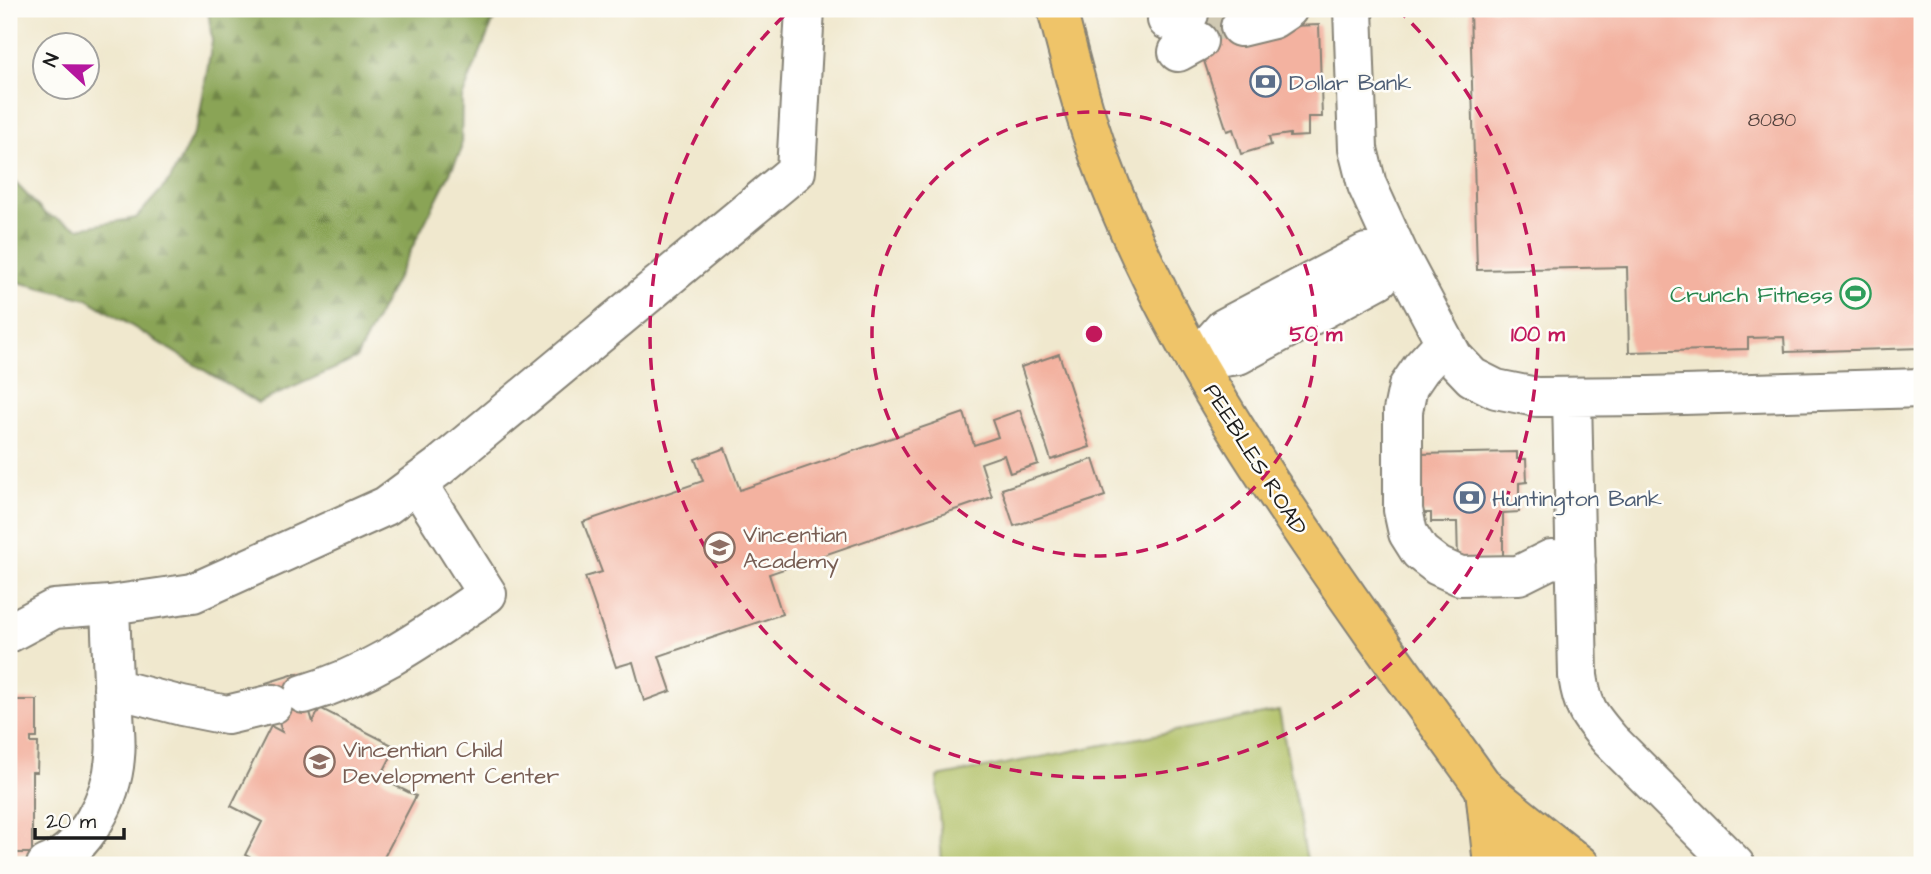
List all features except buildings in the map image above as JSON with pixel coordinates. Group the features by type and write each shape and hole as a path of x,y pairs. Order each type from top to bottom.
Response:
{"main road":[{"name":"PEEBLES ROAD","path":"1057,9 1084,113 1102,163 1158,289 1195,360 1278,497 1540,865"},
{"path":"1485,789 1493,865"},
{"path":"1485,789 1580,865"}],"lane":[{"path":"9,634 54,609 110,605 193,593 386,506 417,483 796,171 805,9"},
{"path":"1244,17 1273,19 1288,9"},
{"path":"1353,9 1357,149 1367,185 1398,253 1445,342 1464,371 1487,385 1536,397 1922,388"},
{"path":"1195,360 1224,328 1318,278 1366,253 1398,253"},
{"path":"1445,342 1408,387 1403,411 1403,510 1408,533 1420,552 1438,566 1460,576 1519,575 1551,559 1576,561"},
{"path":"1572,397 1578,676 1581,700 1610,740 1735,865"},
{"path":"113,688 227,715 338,684 384,662 487,594 417,483"},
{"path":"46,865 56,861 82,837 102,806 111,784 116,756 110,605"}],"green space":[{"path":"208,9 498,9 462,98 461,151 356,359 258,403 87,299 9,280 9,176 45,214 79,228 136,218 170,180 198,125 212,41"},
{"path":"1279,711 1308,865 942,865 937,777"}],"tunnel":[{"path":"1194,28 1236,15"}],"place":[{"name":"Dollar Bank","path":"1266,82"},
{"name":"Crunch Fitness","path":"1856,294"},
{"name":"Huntington Bank","path":"1469,498"},
{"name":"Vincentian Academy","path":"720,547"},
{"name":"Vincentian Child Development Center","path":"320,762"}]}
